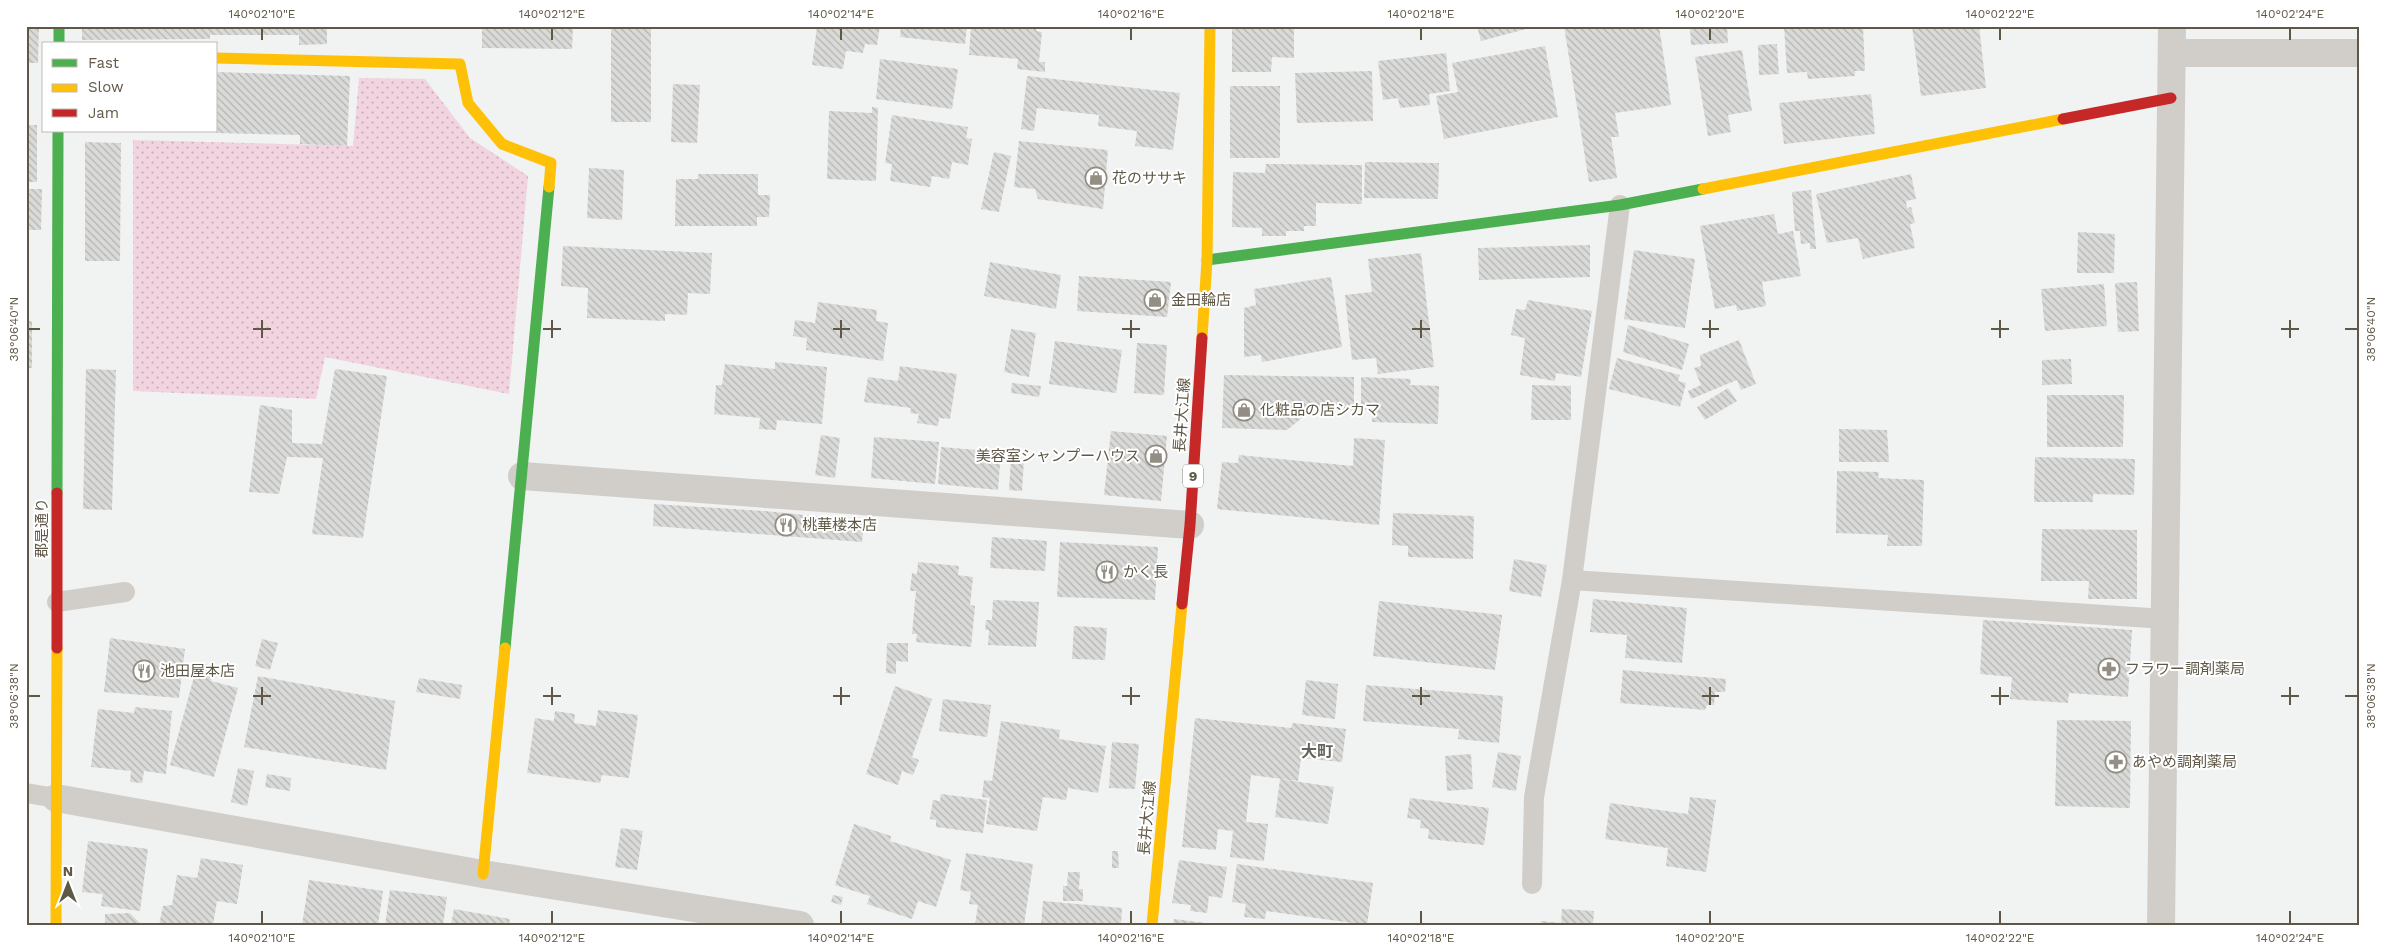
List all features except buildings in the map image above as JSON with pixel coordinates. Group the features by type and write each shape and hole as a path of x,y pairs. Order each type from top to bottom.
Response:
{"street":[{"path":"59,26 59,42"},
{"name":"長井大江線","path":"1152,925 1190,525 1207,260 1210,26"},
{"path":"2161,925 2172,26"},
{"path":"2172,54 2359,54"},
{"path":"218,58 460,64 468,103 502,144 552,163 483,874"},
{"path":"1207,260 1620,205 2171,98"},
{"name":"郡是通り","path":"56,925 58,132"},
{"path":"522,476 1190,525"},
{"path":"56,798 483,874 800,925"}],"lane":[{"path":"1532,884 1534,797 1572,580 1620,205"},
{"path":"1572,580 2165,619"},
{"path":"57,602 125,592"},
{"path":"26,793 56,798"}],"shaded area":[{"path":"359,78 425,79 470,138 528,176 509,394 325,357 316,399 133,391 133,140 353,146"}],"traffic: fast":[{"path":"59,26 59,42"},
{"path":"57,493 58,132"},
{"path":"505,648 549,187"},
{"path":"1207,260 1620,205 1703,189"}],"traffic: slow":[{"path":"1202,338 1207,260 1210,26"},
{"path":"218,58 460,64 468,103 502,144 551,163 549,187"},
{"path":"1703,189 2063,119"},
{"path":"1152,925 1182,604"},
{"path":"56,925 57,648"},
{"path":"483,874 505,648"}],"traffic: jam":[{"path":"2063,119 2171,98"},
{"path":"1182,604 1190,525 1202,338"},
{"path":"57,493 57,648"}],"place":[{"name":"花のササキ","path":"1096,178"},
{"name":"金田輪店","path":"1155,300"},
{"name":"化粧品の店シカマ","path":"1244,410"},
{"name":"美容室シャンプーハウス","path":"1156,456"},
{"name":"桃華楼本店","path":"786,525"},
{"name":"かく長","path":"1107,572"},
{"name":"フラワー調剤薬局","path":"2109,669"},
{"name":"池田屋本店","path":"144,671"},
{"name":"あやめ調剤薬局","path":"2116,762"}],"district":[{"name":"大町","path":"1317,751"}]}
